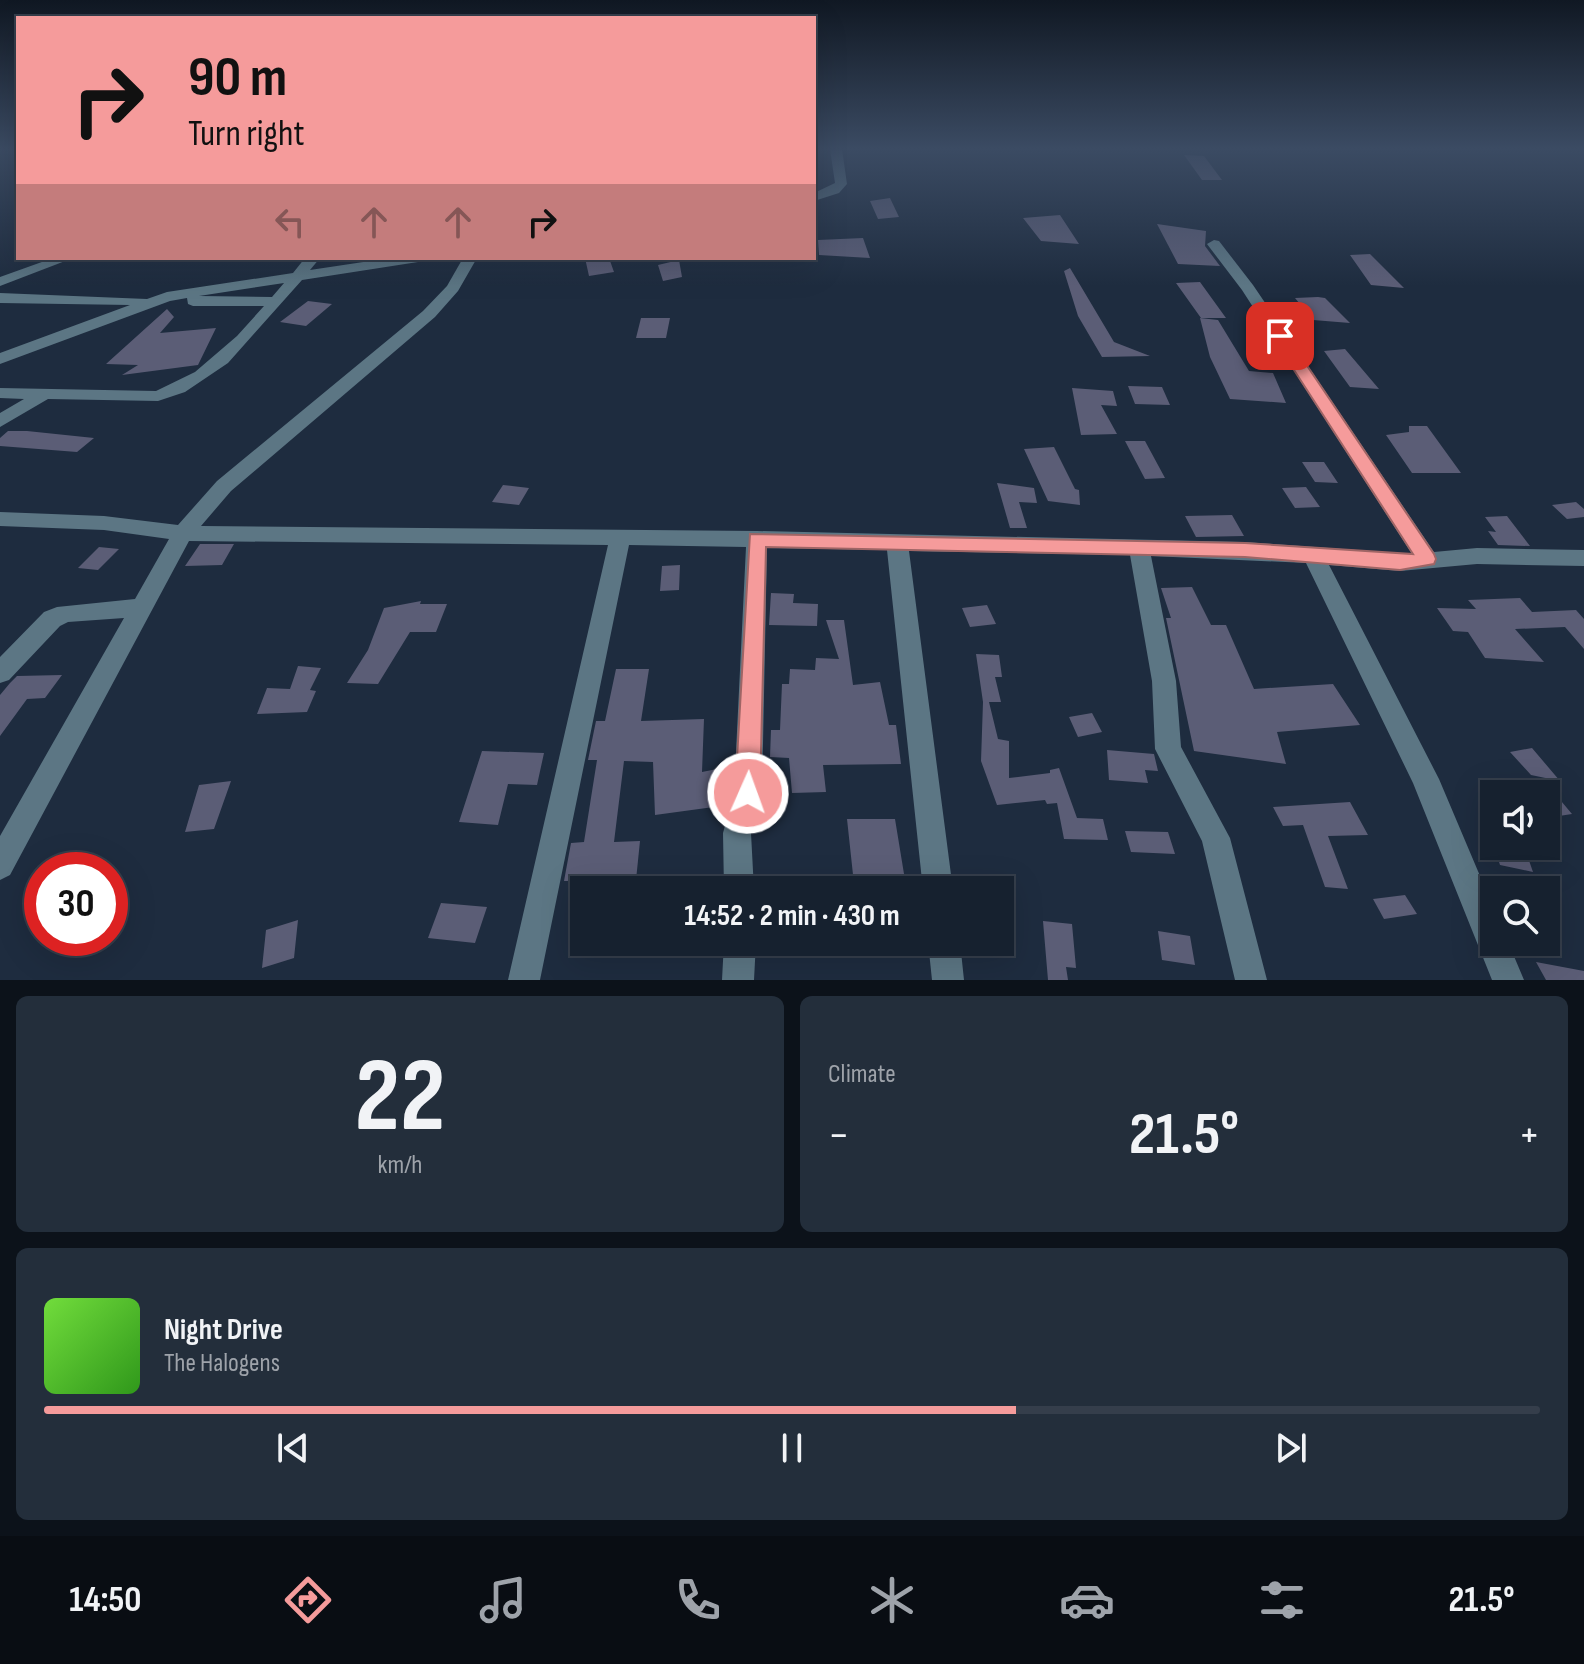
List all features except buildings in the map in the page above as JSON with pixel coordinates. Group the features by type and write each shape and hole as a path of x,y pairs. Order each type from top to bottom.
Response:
{"street":[{"path":"1214,244 1248,288 1427,559"},
{"path":"0,282 60,260"},
{"path":"0,393 158,396 176,393 219,363 311,260"},
{"path":"0,359 151,301 299,274 403,260"},
{"path":"0,865 183,533 224,486 429,314 453,288 469,260"},
{"path":"0,298 273,302"},
{"path":"0,421 44,394"},
{"path":"0,519 104,523 183,533 757,539 1139,548 1312,553 1400,563 1427,559 1584,558"},
{"path":"524,980 620,537"},
{"path":"739,876 737,833 748,793 757,539"},
{"path":"897,543 936,876"},
{"path":"1139,548 1164,681 1168,749 1216,838 1251,980"},
{"path":"1312,553 1425,779 1508,980"},
{"path":"0,673 39,627 65,613 142,608"},
{"path":"738,980 739,956"},
{"path":"945,956 948,980"}],"route":[{"path":"748,793 757,539 1245,550 1312,553 1400,563 1427,559 1280,336"}]}
